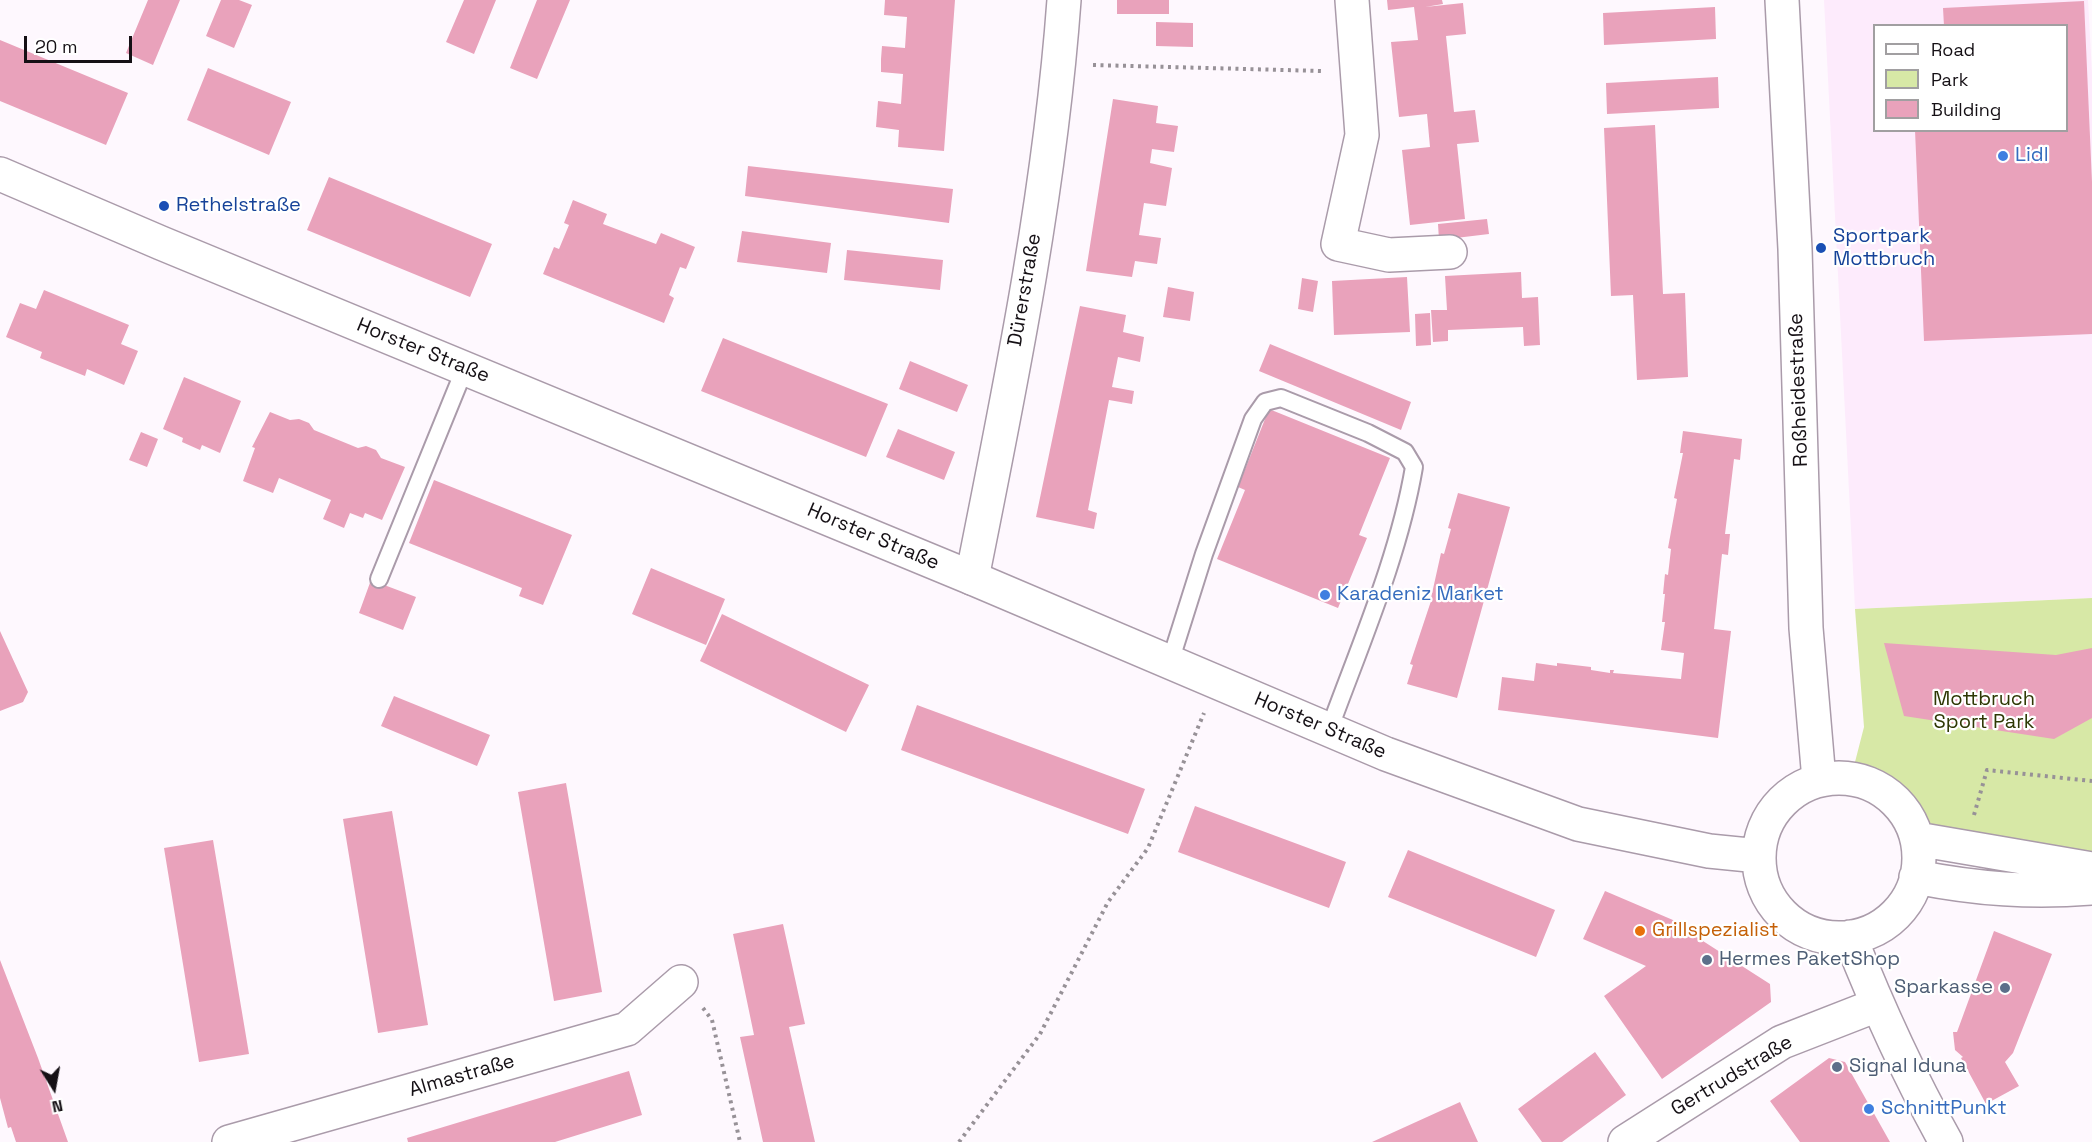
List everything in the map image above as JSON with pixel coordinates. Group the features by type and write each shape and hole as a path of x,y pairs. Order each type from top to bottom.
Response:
{"street":[{"name":"Dürerstraße","path":"972,578 1032,261 1059,67 1064,0"},
{"path":"1352,0 1362,135 1338,244 1389,255 1450,252"},
{"name":"Roßheidestraße","path":"1782,0 1795,249 1806,628 1819,780"},
{"name":"Horster Straße","path":"0,174 972,578 1386,754 1578,824 1709,851 1759,856"},
{"path":"1850,778 1873,785 1902,808 1917,839 1919,860 1916,877 1905,902 1886,923 1850,937 1822,936 1789,921 1776,907 1763,884 1759,856 1763,831 1778,806 1800,788 1819,780 1850,778"},
{"path":"1917,839 2092,869"},
{"path":"1916,877 1963,886 2039,892 2092,888"},
{"path":"1850,937 1877,1005 1920,1096 1946,1142"},
{"name":"Almastraße","path":"229,1142 627,1029 681,982"},
{"name":"Gertrudstraße","path":"1625,1142 1782,1042 1877,1005"}],"lane":[{"path":"379,579 465,368"},
{"path":"1170,662 1204,554 1253,419 1265,402 1281,398 1368,433 1405,452 1414,467 1408,500 1367,626 1329,730"}],"path":[{"path":"1059,67 1091,65 1358,71"},
{"path":"959,1142 1040,1034 1108,902 1148,848 1216,682"},
{"path":"1973,819 1988,770 2092,783"},
{"path":"681,982 712,1020 740,1142"}],"shaded area":[{"path":"1824,0 2088,0 2092,73 2092,598 1855,609"}],"green space":[{"name":"Mottbruch Sport Park","path":"2092,598 2092,855 1932,833 1921,806 1904,787 1894,779 1855,762 1864,727 1855,609"}],"building":[{"path":"148,0 180,0 153,65 126,53"},
{"path":"221,0 239,0 252,5 234,48 206,36"},
{"path":"464,0 496,0 474,54 446,42"},
{"path":"537,0 570,0 537,79 510,68"},
{"path":"885,0 955,0 944,151 898,147 899,130 876,127 878,101 901,104 903,74 881,72 882,46 905,48 907,17 884,15"},
{"path":"1117,0 1169,0 1169,14 1117,14"},
{"path":"1387,0 1442,0 1443,4 1425,7 1463,3 1466,34 1446,36 1454,112 1475,110 1479,142 1457,144 1465,219 1410,225 1402,150 1430,147 1427,114 1399,117 1391,42 1418,40 1414,7 1388,10"},
{"name":"Lidl","path":"2084,1 2092,182 2092,334 1924,341 1915,132 2068,132 2068,24 1944,24 1943,8"},
{"path":"1715,7 1716,39 1604,45 1603,13"},
{"path":"1156,22 1193,23 1193,47 1156,46"},
{"path":"0,40 128,93 106,145 0,101"},
{"path":"208,68 291,102 269,155 187,120"},
{"path":"1718,77 1719,108 1607,114 1606,83"},
{"path":"1113,99 1158,106 1156,123 1178,126 1174,152 1152,149 1150,163 1172,168 1166,206 1144,203 1139,235 1161,238 1157,264 1135,261 1132,277 1086,271"},
{"path":"1655,125 1663,294 1685,293 1688,377 1637,380 1633,295 1611,296 1604,128"},
{"path":"748,166 953,189 949,223 745,196"},
{"path":"329,177 492,244 470,297 307,230"},
{"path":"573,200 607,214 603,224 656,244 661,233 695,247 686,269 680,267 669,295 674,298 664,323 543,274 554,247 559,249 569,225 564,223"},
{"path":"1487,219 1489,234 1439,240 1438,224"},
{"path":"742,231 831,243 827,273 737,262"},
{"path":"847,250 943,260 940,290 844,280"},
{"path":"1521,272 1522,298 1538,297 1540,345 1524,346 1523,327 1448,330 1448,341 1433,342 1431,310 1447,310 1445,276"},
{"path":"1407,277 1410,332 1334,335 1332,281"},
{"path":"1302,278 1318,281 1313,312 1298,309"},
{"path":"1168,287 1194,292 1190,321 1163,317"},
{"path":"44,290 129,325 121,344 138,351 124,385 87,369 85,376 40,358 42,352 6,337 20,303 36,309"},
{"path":"1080,306 1126,315 1123,332 1144,337 1140,362 1118,357 1112,387 1134,391 1132,404 1109,400 1088,510 1097,513 1094,529 1036,517"},
{"path":"1430,313 1431,345 1416,346 1415,314"},
{"path":"723,338 888,404 866,457 701,391"},
{"path":"1270,344 1411,402 1401,430 1259,371"},
{"path":"910,361 968,385 957,412 899,389"},
{"path":"184,377 241,401 220,453 202,445 200,450 182,442 183,438 163,429"},
{"path":"1269,409 1390,458 1359,535 1367,538 1338,608 1217,559 1245,490 1238,487"},
{"path":"270,412 290,420 299,419 309,423 314,430 358,448 366,446 376,450 381,458 405,467 382,520 365,513 363,518 350,513 344,528 323,519 331,500 279,478 273,493 243,481 255,448 252,447"},
{"path":"898,429 955,452 944,480 886,457"},
{"path":"1683,431 1742,439 1740,460 1734,459 1725,534 1730,534 1728,555 1722,554 1714,629 1731,631 1718,738 1498,710 1502,677 1534,681 1536,663 1557,666 1557,663 1591,667 1591,670 1610,673 1610,670 1614,670 1613,673 1681,679 1684,653 1661,650 1665,622 1662,622 1665,574 1668,575 1671,549 1668,548 1677,499 1674,498 1683,453 1680,453"},
{"path":"141,432 158,439 147,467 129,460"},
{"path":"434,480 572,535 543,605 519,596 522,588 409,543"},
{"path":"1458,493 1510,507 1457,698 1407,684 1413,665 1410,664 1431,601 1429,599 1441,553 1444,554 1451,529 1448,528"},
{"path":"651,568 725,599 706,645 632,614"},
{"path":"371,580 416,597 403,630 359,613"},
{"path":"722,614 869,685 846,732 700,661"},
{"path":"0,631 28,692 23,702 0,711"},
{"name":"Mottbruch Sport Park","path":"1884,643 2056,655 2092,648 2092,718 2054,739 1904,716"},
{"path":"394,696 490,735 477,766 381,726"},
{"path":"917,705 1145,789 1128,834 901,750"},
{"path":"566,783 602,992 554,1001 518,792"},
{"path":"1195,806 1346,862 1329,908 1178,852"},
{"path":"392,811 428,1025 378,1033 343,819"},
{"path":"213,840 249,1054 199,1062 164,848"},
{"path":"1408,850 1555,910 1536,957 1388,897"},
{"path":"1605,891 1694,929 1692,934 1770,984 1771,1002 1662,1079 1604,996 1646,966 1583,939"},
{"path":"783,924 805,1024 789,1027 815,1142 763,1142 740,1037 754,1035 733,934"},
{"name":"Sparkasse","path":"1994,931 2052,954 2013,1053 2005,1062 2019,1086 1986,1104 1961,1058 1963,1057 1955,1050 1953,1032 1957,1032"},
{"path":"0,960 68,1142 16,1142 11,1127 8,1128 0,1098"},
{"path":"1595,1052 1626,1095 1562,1142 1542,1142 1518,1109"},
{"path":"1829,1058 1845,1062 1890,1142 1800,1142 1770,1101"},
{"path":"629,1071 642,1115 555,1142 408,1142 407,1138"},
{"path":"1460,1102 1478,1142 1372,1142"}],"place":[{"name":"Lidl","path":"2003,156"},
{"name":"Rethelstraße","path":"164,206"},
{"name":"Sportpark Mottbruch","path":"1821,248"},
{"name":"Karadeniz Market","path":"1325,595"},
{"name":"Grillspezialist","path":"1640,931"},
{"name":"Hermes PaketShop","path":"1707,960"},
{"name":"Sparkasse","path":"2005,988"},
{"name":"Signal Iduna","path":"1837,1067"},
{"name":"SchnittPunkt","path":"1869,1109"}]}
